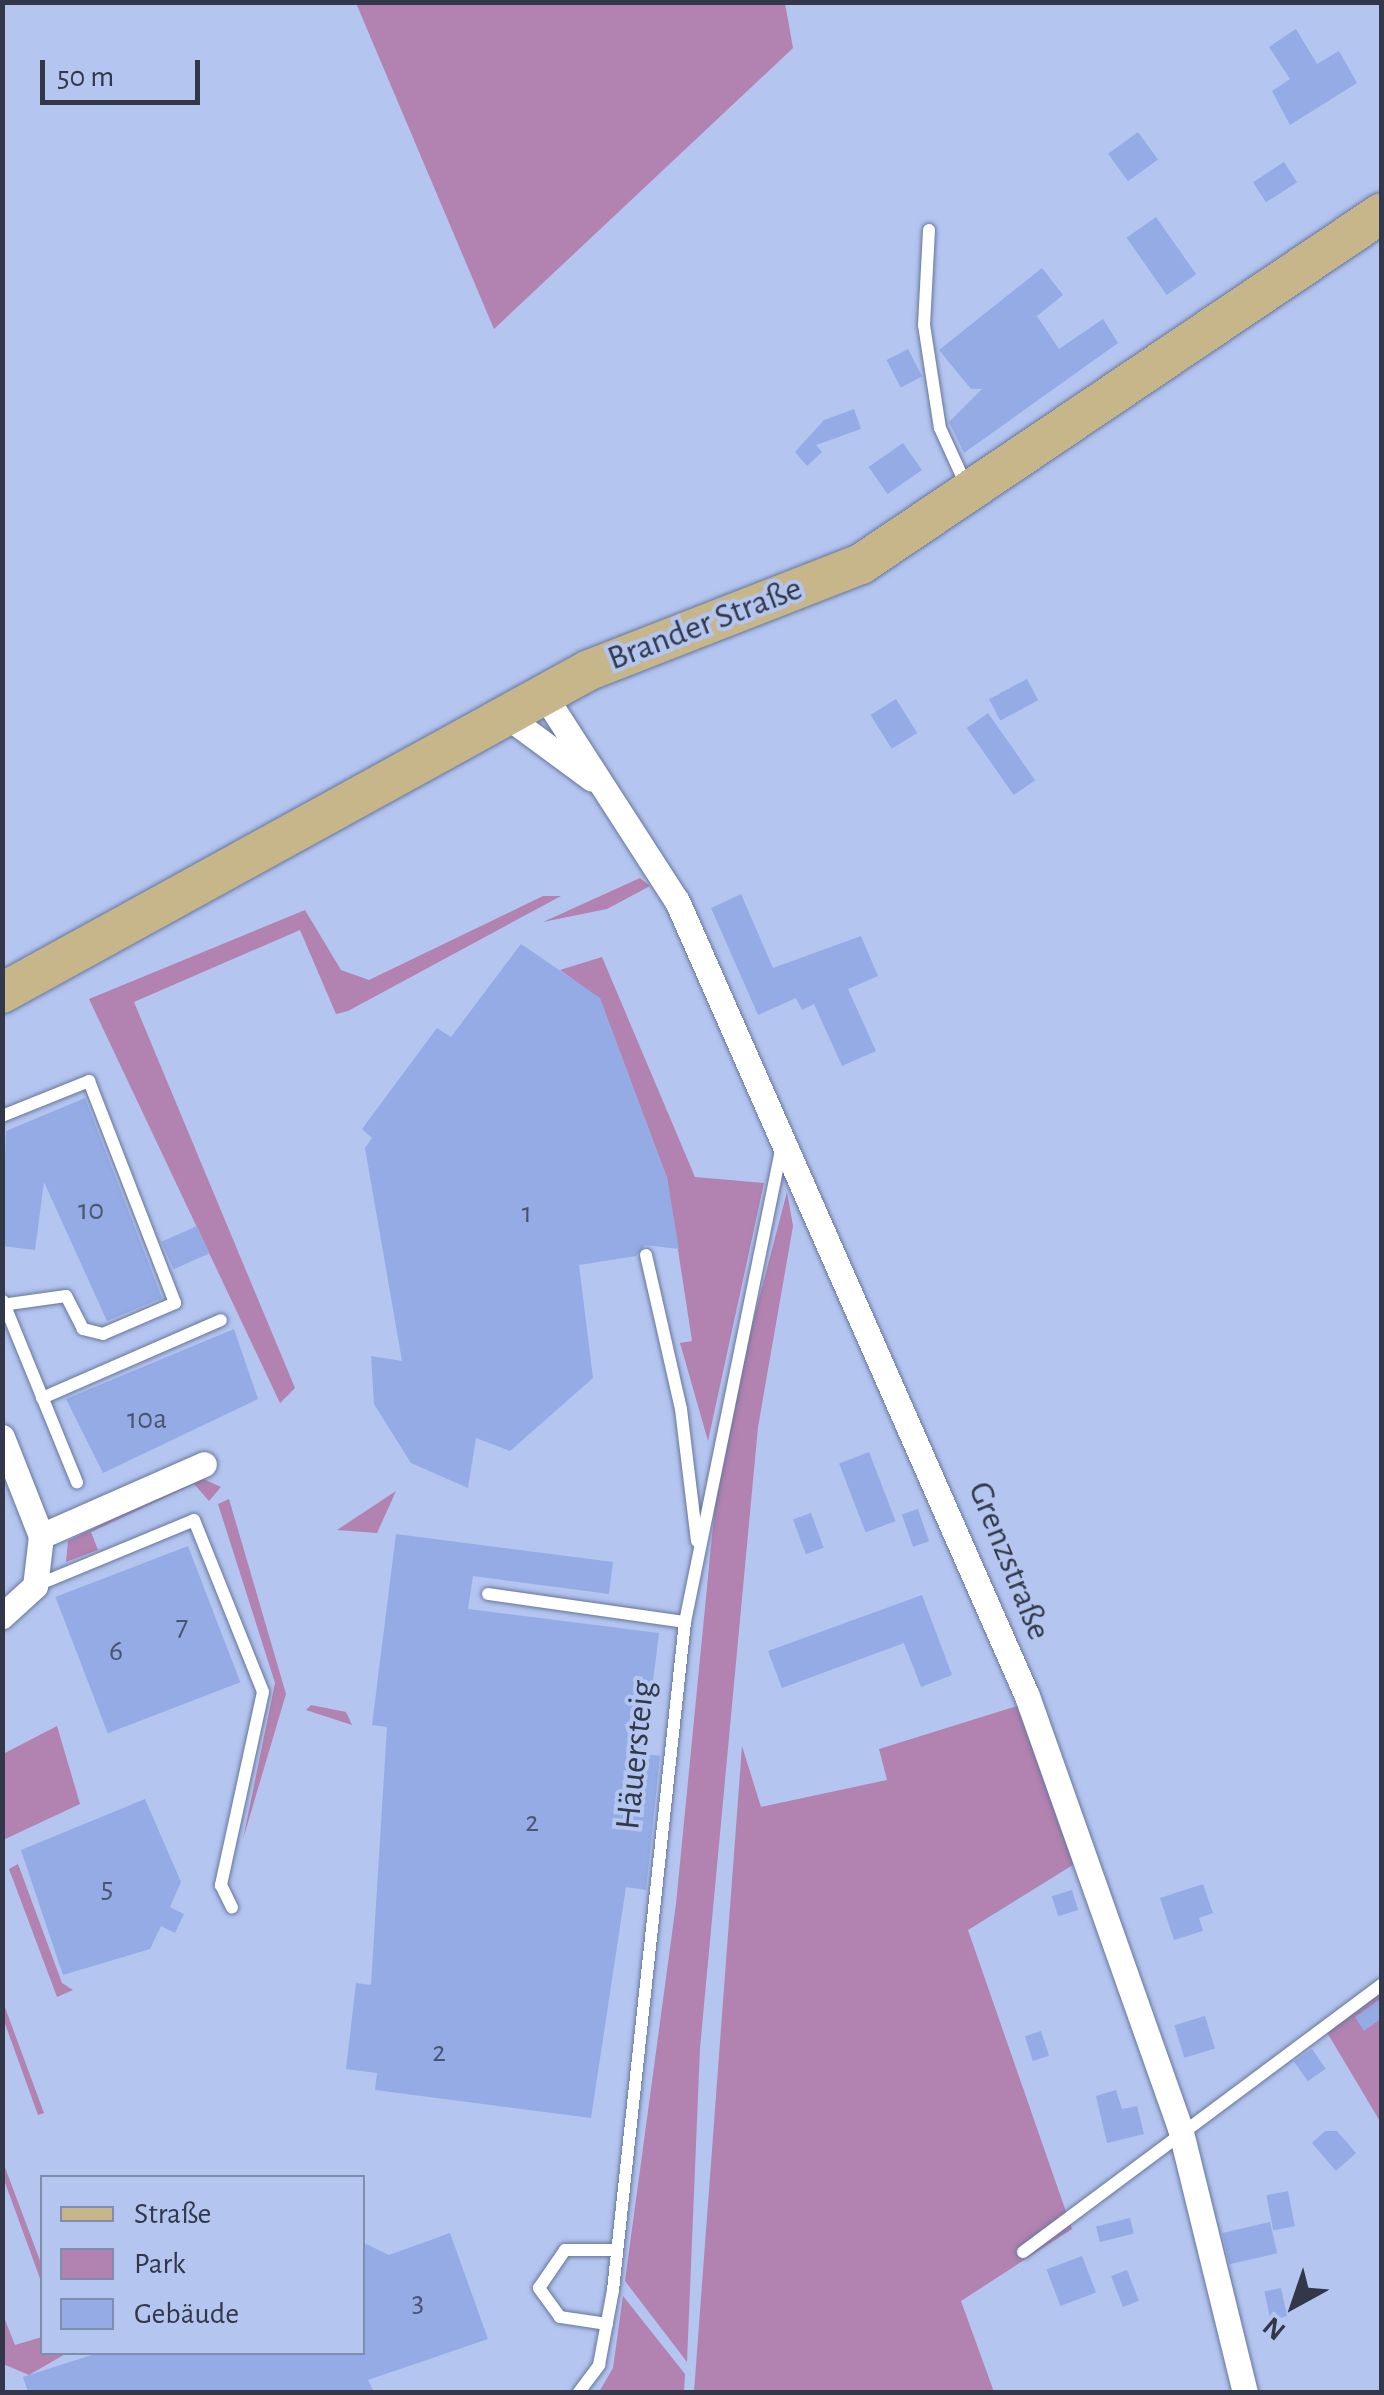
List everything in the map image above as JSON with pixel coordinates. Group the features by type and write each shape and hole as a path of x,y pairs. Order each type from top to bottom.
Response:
{"main road":[{"name":"Brander Straße","path":"2,993 544,695 861,564 1382,213"}],"street":[{"name":"Grenzstraße","path":"544,695 678,901 783,1124 1027,1696 1180,2128 1245,2392"},
{"name":"Grenzstraße","path":"508,717 611,794"},
{"path":"2,1437 40,1536 35,1586 2,1616"},
{"path":"40,1536 204,1464"}],"lane":[{"path":"928,230 924,325 940,428 969,490"},
{"path":"2,1116 89,1081 175,1303 103,1334 83,1329 66,1296 3,1303 76,1482"},
{"name":"Häuersteig","path":"579,2392 600,2365 606,2324 685,1622 783,1124"},
{"path":"646,1254 682,1409 698,1553"},
{"path":"42,1398 220,1320"},
{"path":"35,1586 194,1520 263,1692 221,1886 232,1908"},
{"path":"488,1594 685,1622"},
{"path":"1024,2252 1180,2128 1382,1984"},
{"path":"606,2324 560,2317 539,2288 565,2250 616,2250"}],"green space":[{"path":"356,3 785,3 793,48 494,329"},
{"path":"640,878 650,886 607,909 543,922"},
{"path":"543,896 561,896 348,1011 336,1014 300,930 134,1002 295,1388 280,1403 89,999 305,910 341,970 369,980"},
{"path":"602,957 695,1177 764,1183 708,1441 680,1343 692,1341 667,1178 600,999 560,970"},
{"path":"787,1192 793,1226 758,1427 700,2048 687,2362 625,2281 676,1904 721,1444"},
{"path":"199,1477 221,1487 209,1501 194,1484 91,1532 98,1550 66,1562 68,1541"},
{"path":"396,1491 377,1533 337,1530"},
{"path":"229,1499 286,1694 243,1839 275,1683 218,1504"},
{"path":"311,1705 346,1712 352,1725 306,1710"},
{"path":"1017,1706 1076,1863 968,1930 1072,2229 961,2301 994,2392 694,2392 742,1746 761,1807 887,1780 879,1749"},
{"path":"57,1726 80,1804 3,1840 3,1754"},
{"path":"18,1864 62,1983 73,1990 57,1997 9,1869"},
{"path":"1381,1987 1381,2123 1325,2029"},
{"path":"3,2002 44,2113 38,2115 3,2018"},
{"path":"3,2162 40,2261 40,2279 3,2177"},
{"path":"623,2296 685,2374 684,2392 599,2392 613,2368"},
{"path":"3,2315 15,2345 40,2338 40,2355 64,2355 29,2375 3,2364"}],"building":[{"path":"1296,29 1317,64 1339,51 1357,83 1290,125 1272,91 1290,79 1269,47"},
{"path":"1138,132 1158,160 1128,181 1108,154"},
{"path":"1284,162 1297,182 1266,202 1253,182"},
{"path":"1156,217 1196,274 1167,295 1127,238"},
{"path":"1042,268 1063,295 1037,316 1059,349 1103,319 1118,343 964,453 949,422 982,389 971,389 939,350"},
{"path":"908,349 922,377 901,388 887,360"},
{"path":"854,409 861,429 816,445 822,452 807,466 795,452 824,420"},
{"path":"903,443 922,470 888,494 869,467"},
{"path":"1027,679 1038,700 1000,720 989,699"},
{"path":"896,699 917,733 892,749 871,715"},
{"path":"988,713 1035,780 1014,795 967,728"},
{"path":"741,894 773,968 861,936 878,976 848,989 876,1051 842,1066 814,1004 802,1010 796,998 758,1015 711,908"},
{"path":"521,944 600,998 667,1178 679,1249 645,1245 636,1256 579,1265 593,1378 510,1451 476,1438 468,1488 411,1463 374,1404 371,1356 402,1361 365,1148 372,1138 362,1129 437,1028 451,1037"},
{"path":"85,1098 162,1298 107,1321 44,1182 35,1250 2,1246 6,1131"},
{"path":"197,1226 209,1253 174,1269 161,1242"},
{"path":"234,1329 258,1399 103,1473 66,1399"},
{"path":"869,1452 896,1521 866,1533 839,1463"},
{"path":"918,1509 929,1541 913,1547 902,1515"},
{"path":"811,1513 824,1548 806,1554 793,1519"},
{"path":"396,1534 613,1562 609,1594 473,1576 468,1609 659,1633 644,1754 660,1756 646,1890 626,1887 591,2118 375,2090 377,2073 346,2069 356,1983 371,1985 387,1727 372,1725"},
{"path":"188,1546 240,1682 108,1733 55,1597"},
{"path":"922,1595 952,1675 921,1687 904,1643 782,1688 768,1651"},
{"path":"145,1799 181,1882 170,1907 184,1914 175,1933 161,1926 150,1949 63,1975 21,1850"},
{"path":"1203,1884 1213,1913 1199,1918 1203,1931 1174,1940 1160,1898"},
{"path":"1072,1890 1078,1910 1058,1916 1052,1896"},
{"path":"1382,1998 1382,2018 1364,2031 1355,2017"},
{"path":"1205,2016 1215,2049 1184,2058 1174,2025"},
{"path":"1041,2031 1049,2056 1033,2061 1025,2036"},
{"path":"1312,2049 1326,2069 1308,2081 1294,2062"},
{"path":"1116,2090 1122,2109 1137,2106 1144,2134 1107,2143 1096,2096"},
{"path":"1325,2131 1337,2131 1356,2153 1336,2171 1312,2143"},
{"path":"1288,2191 1295,2226 1273,2231 1266,2195"},
{"path":"1130,2218 1134,2234 1100,2242 1096,2226"},
{"path":"1270,2222 1277,2253 1229,2264 1222,2233"},
{"path":"450,2233 488,2339 368,2380 374,2392 28,2392 23,2377 92,2355 365,2355 365,2243 389,2255"},
{"path":"1082,2256 1096,2292 1061,2306 1047,2270"},
{"path":"1127,2270 1139,2301 1123,2307 1111,2276"},
{"path":"1281,2288 1287,2316 1270,2320 1264,2292"}]}
